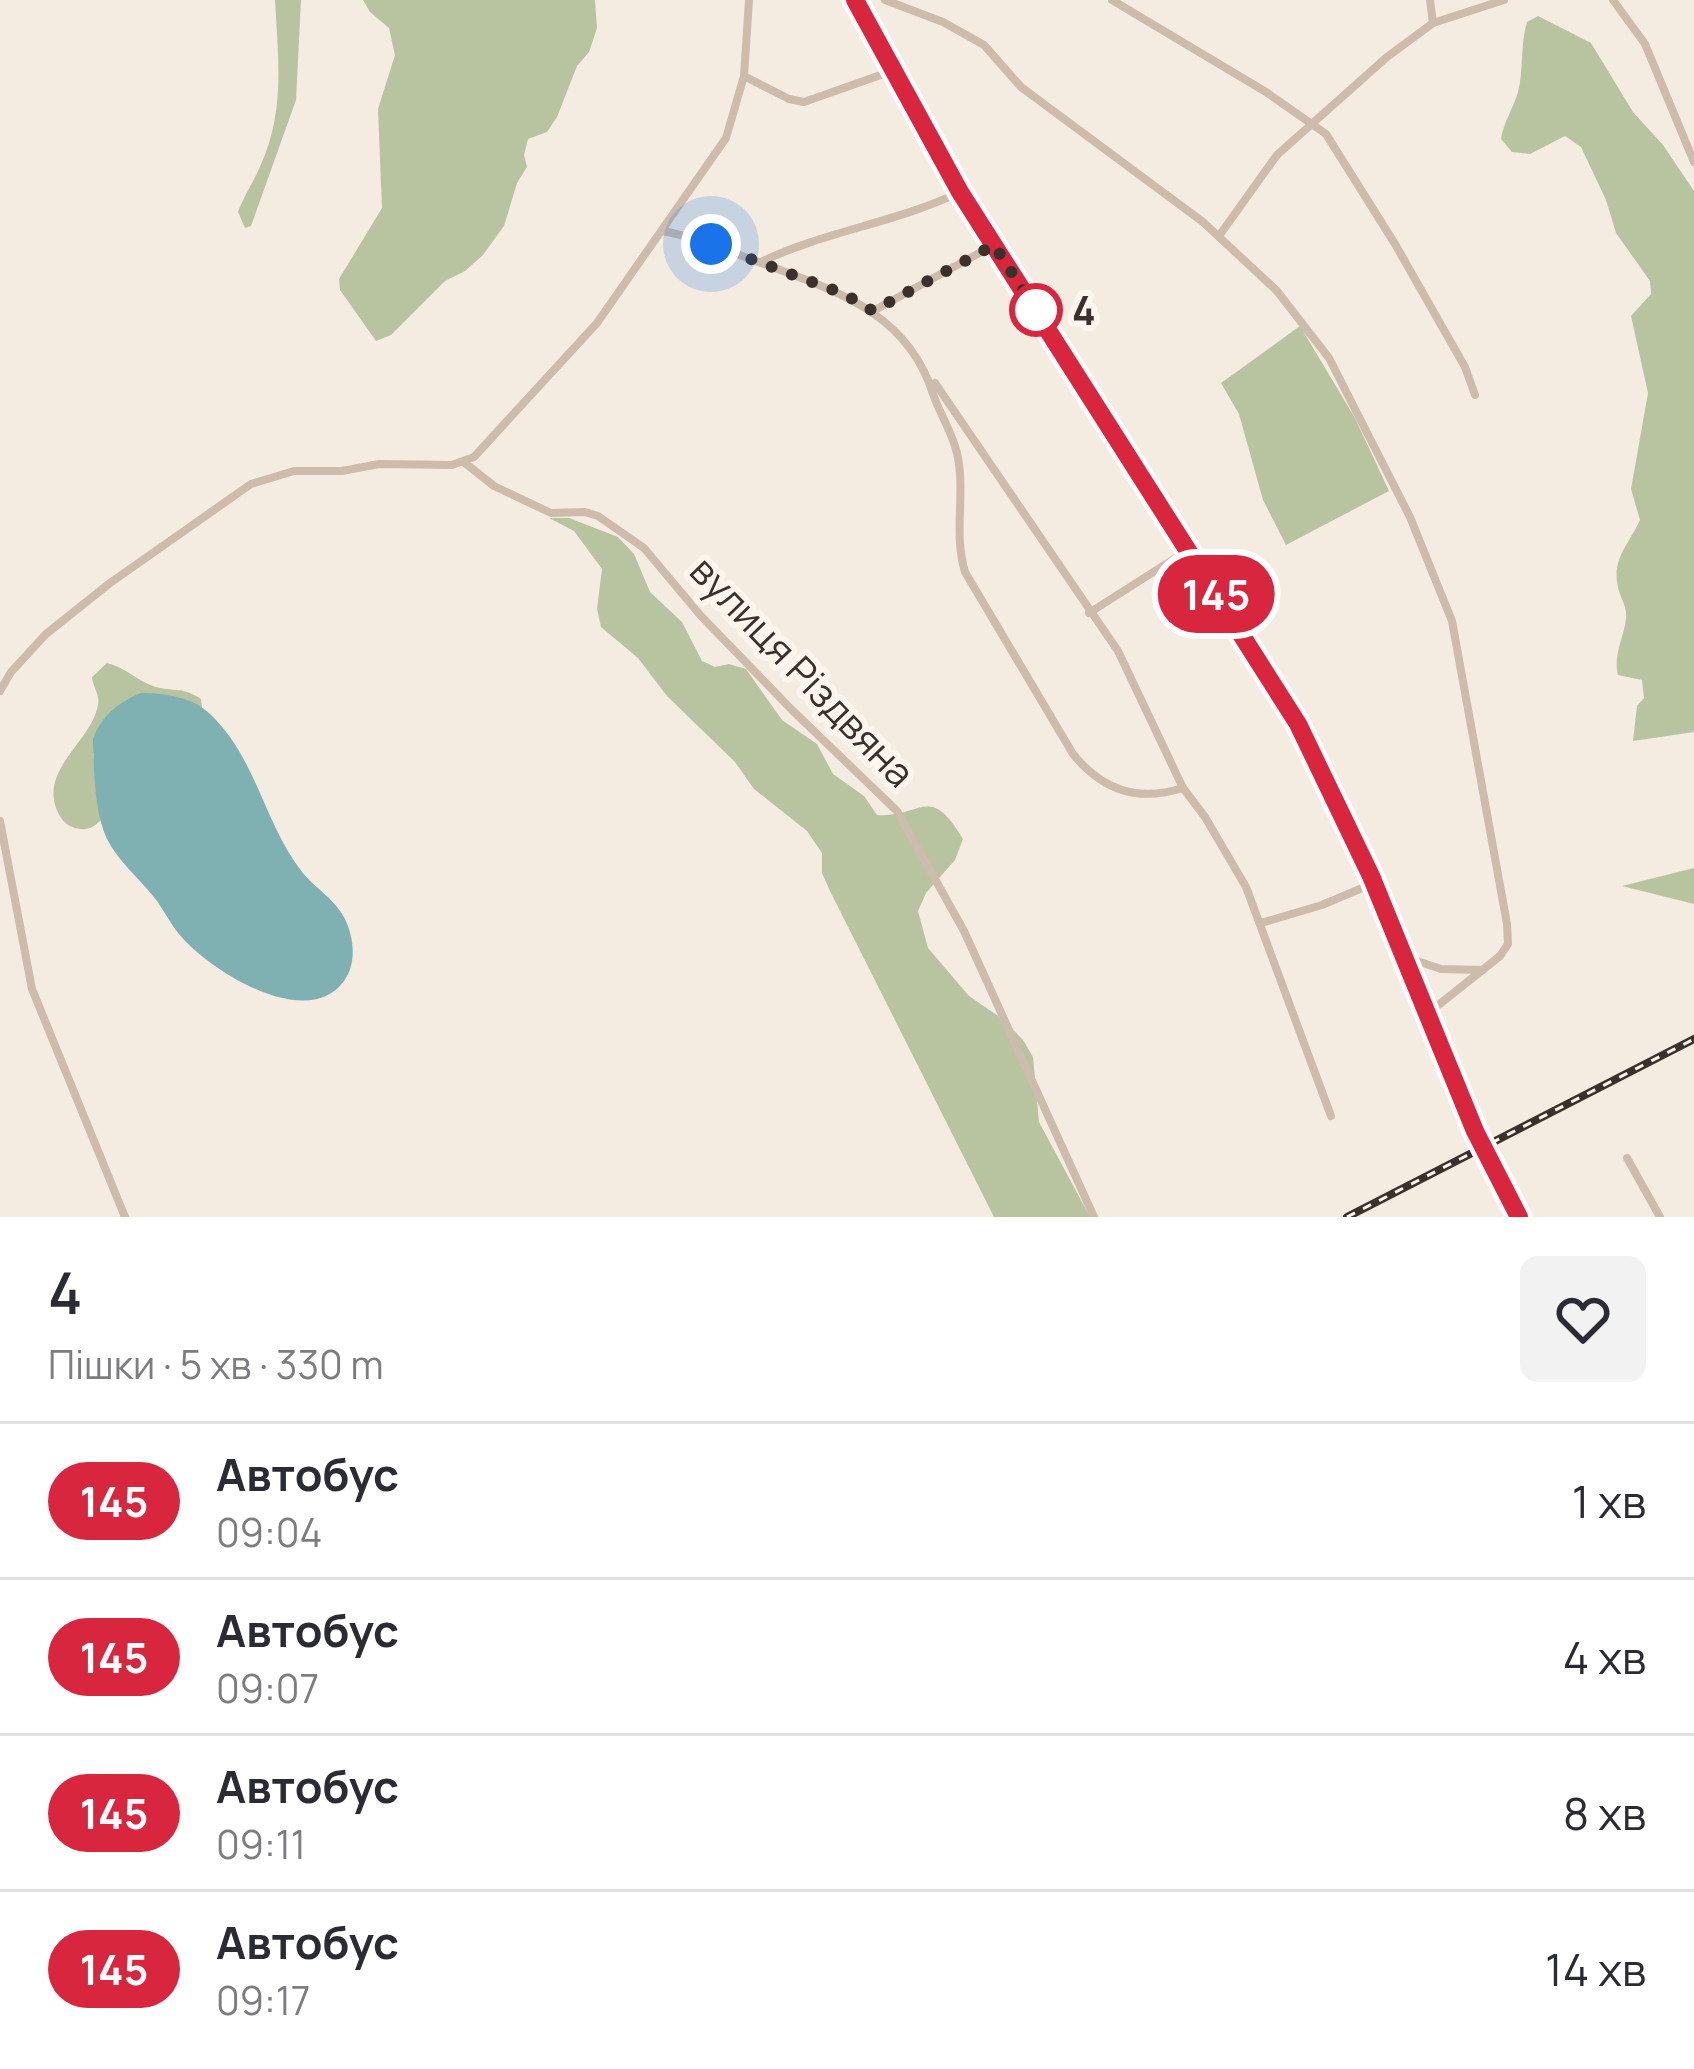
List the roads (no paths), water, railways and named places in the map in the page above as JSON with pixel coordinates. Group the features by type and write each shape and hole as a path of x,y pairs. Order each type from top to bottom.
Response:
{"street":[{"path":"0,691 46,634 251,484 278,473 306,470 465,463 493,440 597,323 726,138 744,76 749,0"},
{"path":"855,0 960,192 1298,724 1374,883 1475,1131 1520,1217"},
{"path":"885,0 943,22 984,45 1028,93 1219,236 1277,291 1348,389 1410,517 1452,621 1508,935 1504,952 1426,1015"},
{"path":"1112,0 1266,92 1313,125 1338,150 1465,367 1475,395"},
{"path":"1430,0 1433,23"},
{"path":"1219,236 1260,174 1387,57 1433,23 1504,0"},
{"path":"1613,0 1645,44 1694,162"},
{"path":"744,76 804,102 892,71"},
{"path":"760,262 810,242 908,215 960,192"},
{"path":"663,231 844,294 884,320 930,376 1118,650 1183,788 1220,843 1261,922 1331,1116"},
{"path":"873,311 994,245"},
{"path":"930,376 959,459 960,554 965,572 1004,640 1087,770 1131,794 1153,796 1183,788"},
{"name":"вулиця Різдвяна","path":"465,463 494,486 540,508 598,517 644,548 776,693 897,811 964,931 1094,1217"},
{"path":"1089,613 1188,550"},
{"path":"0,821 32,989 125,1217"},
{"path":"1261,922 1322,905 1374,883"},
{"path":"1402,956 1442,969 1485,970"},
{"path":"1627,1158 1660,1217"}],"water":[{"path":"141,693 195,704 226,731 289,853 341,912 350,934 352,958 344,981 327,995 307,1001 283,998 258,990 211,963 179,934 112,847 97,803 93,739 112,711"}],"railway":[{"path":"1347,1217 1694,1039"}],"place":[{"name":"4","path":"1036,310"}]}
